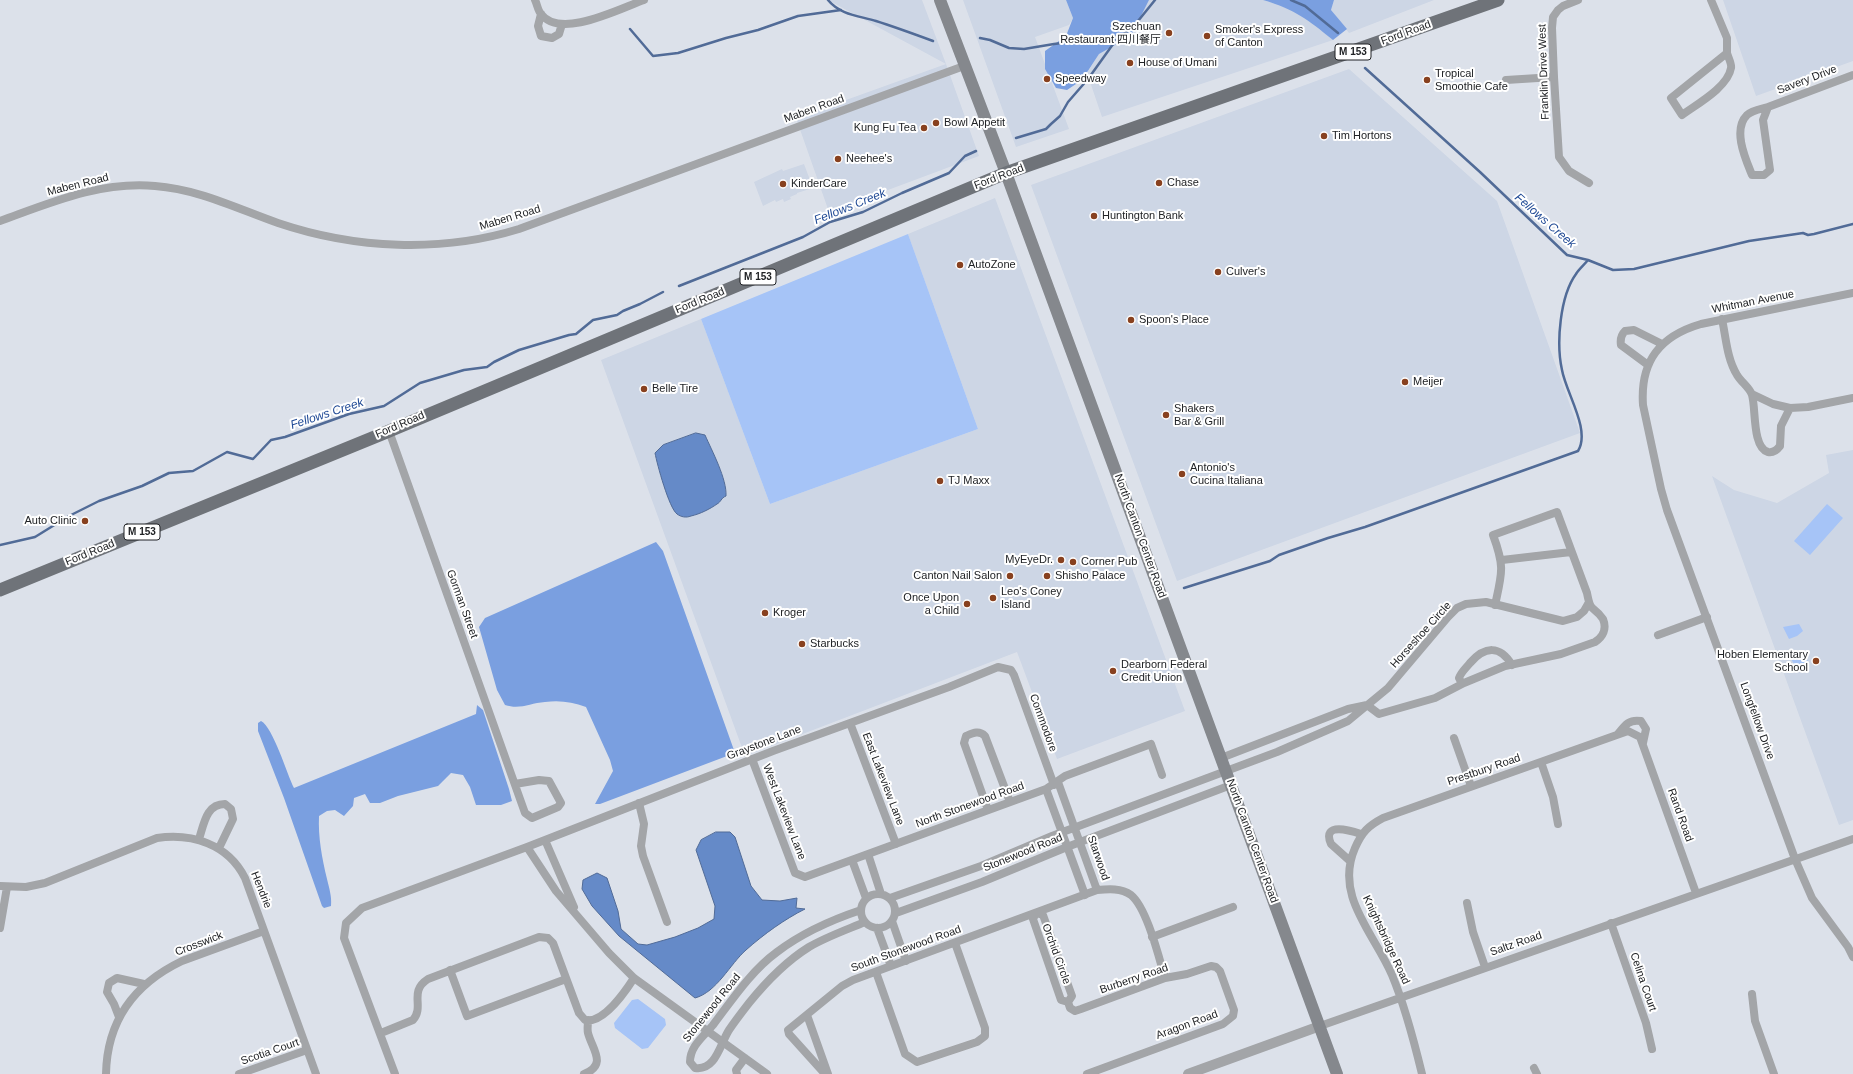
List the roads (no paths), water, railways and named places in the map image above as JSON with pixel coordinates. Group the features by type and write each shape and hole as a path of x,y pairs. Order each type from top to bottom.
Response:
{"main road":[{"name":"North Canton Center Road","path":"940,0 1006,173 1337,1074"},
{"name":"Ford Road","path":"0,590 389,431 1006,173 1498,0"}],"street":[{"path":"535,0 541,14 549,21 562,24 581,23 644,0"},
{"name":"Franklin Drive West","path":"1578,0 1563,6 1558,10 1554,17 1552,28 1554,77 1559,157 1569,171 1589,183"},
{"path":"1711,0 1727,38 1727,53 1731,67 1728,78 1722,86 1682,115 1671,98 1727,53"},
{"path":"541,14 538,26 541,36 552,38 559,34 562,24"},
{"name":"Maben Road","path":"0,221 60,199 94,190 124,186 154,185 190,192 296,229 348,241 403,245 479,239 519,229 964,66"},
{"name":"Savery Drive","path":"1768,107 1763,124 1770,170 1764,175 1752,175 1740,135 1742,122 1748,114 1853,75"},
{"path":"1506,80 1554,77"},
{"name":"Whitman Avenue","path":"1648,365 1662,344 1688,327 1853,293"},
{"path":"1722,319 1732,364 1737,375 1752,394 1773,404 1790,408 1808,407 1853,398"},
{"path":"1648,365 1622,345 1620,342 1622,334 1625,331 1634,330 1662,344"},
{"name":"Longfellow Drive","path":"1648,365 1642,392 1643,405 1661,490 1796,859 1812,898 1848,947 1853,957"},
{"path":"1752,394 1758,440 1762,449 1766,451 1774,451 1780,446 1780,426 1790,408"},
{"name":"Gorman Street","path":"389,431 515,784 526,813 532,818 558,807 561,803 549,781 539,780 515,784"},
{"path":"1367,705 1379,714 1435,698 1462,684 1512,665 1561,654 1600,639 1604,632 1604,622 1601,616 1592,610 1588,604 1587,593 1557,512 1493,535 1502,560 1501,578 1495,605"},
{"path":"1502,560 1571,552"},
{"name":"Horseshoe Circle","path":"1226,771 1324,733 1348,721 1388,688 1457,608 1475,602 1495,605 1563,621 1577,618 1588,604"},
{"path":"1658,635 1707,617"},
{"path":"1462,684 1459,678 1461,673 1477,654 1484,651 1498,651 1506,655 1512,665"},
{"name":"Graystone Lane","path":"395,1074 381,1033 344,938 346,923 362,908 527,847 752,759 998,667 1011,670"},
{"name":"Commodore","path":"1011,670 1056,784"},
{"name":"Horseshoe Circle","path":"1221,758 1348,709 1367,705"},
{"path":"1319,720 1324,733"},
{"name":"Prestbury Road","path":"1618,734 1626,723 1634,720 1641,722"},
{"name":"Rand Road","path":"1641,722 1646,730 1643,744"},
{"name":"East Lakeview Lane","path":"850,723 896,844"},
{"name":"Prestbury Road","path":"1350,861 1361,834 1373,823 1383,818 1618,734 1628,731 1635,733"},
{"path":"988,810 964,743 966,736 977,732 982,733 985,736 1010,802"},
{"name":"Rand Road","path":"1635,733 1640,737 1643,744 1696,893"},
{"path":"1454,738 1472,786"},
{"name":"North Stonewood Road","path":"795,874 805,877 896,844 1046,789 1056,784 1065,776 1151,744 1162,775"},
{"path":"1256,745 1262,758"},
{"name":"West Lakeview Lane","path":"752,759 795,874"},
{"path":"1541,762 1553,797 1558,824"},
{"name":"Stonewood Road","path":"890,898 981,866 1062,832 1226,771"},
{"name":"Starwood","path":"1056,784 1081,842 1098,890 1117,889 1131,895 1141,906 1165,978"},
{"name":"Stonewood Road","path":"896,913 982,882 1067,847 1231,785"},
{"path":"1046,789 1085,895"},
{"path":"1152,798 1158,812"},
{"path":"639,803 644,824 641,846 643,856 667,922"},
{"path":"199,839 210,809 217,804 225,804 231,809 233,819 219,848"},
{"path":"1350,861 1331,844 1330,834 1333,830 1340,828 1361,834"},
{"name":"Hendrie","path":"4,886 26,887 45,883 157,838 176,836 199,839 219,848 234,862 245,878 316,1074"},
{"name":"Saltz Road","path":"1188,1074 1399,997 1853,839"},
{"path":"545,840 577,916"},
{"path":"527,847 556,891 609,953 634,978 673,1007 708,1030 765,1073"},
{"path":"868,854 881,894"},
{"path":"852,860 866,898"},
{"name":"Knightsbridge Road","path":"1350,861 1348,876 1354,900 1366,929 1391,972 1412,1032 1422,1074"},
{"path":"0,928 4,886"},
{"name":"South Stonewood Road","path":"827,1074 789,1034 788,1030 846,983 1098,890"},
{"path":"873,894 881,894 890,898 896,913 892,921 885,927 877,928 870,926 865,922 861,910 866,898 873,894"},
{"path":"1467,903 1473,932 1485,967"},
{"path":"1152,937 1233,908"},
{"name":"Stonewood Road","path":"861,910 823,924 802,935 776,953 759,968 698,1041 690,1054 690,1062 694,1068 700,1069 709,1064 717,1054 728,1032 768,979 809,948 865,922"},
{"name":"Orchid Circle","path":"1036,913 1043,915 1072,996 1069,1005 1061,1000 1033,919 1036,913"},
{"path":"892,921 906,961"},
{"name":"Celina Court","path":"1611,923 1646,1023 1652,1049"},
{"path":"877,928 891,966"},
{"name":"Crosswick","path":"106,1074 110,1045 119,1017 131,999 144,984 162,971 182,961 264,931"},
{"path":"381,1033 413,1020 418,1014 417,994 421,985 428,979 542,936 548,938 553,943 579,1013 583,1018 588,1020 596,1019 605,1014 634,978"},
{"path":"876,972 905,1054 918,1062 977,1042 985,1036 985,1028 955,943"},
{"name":"Burberry Road","path":"1069,1005 1075,1010 1081,1009 1165,978 1187,974 1206,967"},
{"name":"Aragon Road","path":"1087,1074 1229,1021 1233,1016 1234,1010 1220,971 1216,967 1206,967"},
{"path":"450,970 467,1016 566,979"},
{"path":"119,1017 107,992 109,983 117,978 144,984"},
{"path":"1752,994 1755,1021 1774,1074"},
{"path":"807,1015 827,1074"},
{"path":"584,1074 593,1069 597,1059 588,1032 588,1020"},
{"name":"Scotia Court","path":"239,1074 307,1050"},
{"path":"737,1074 736,1070 745,1058"}],"waterway":[{"path":"828,0 844,12 883,23 933,41"},
{"name":"Fellows Creek","path":"1016,138 1046,129 1060,116 1068,102 1088,79 1116,40 1134,26 1155,0"},
{"name":"Fellows Creek","path":"1291,0 1305,6 1338,33"},
{"path":"630,29 653,56 678,53 758,30 798,16 841,10"},
{"path":"980,38 990,40 1009,48 1024,49 1119,36"},
{"name":"Fellows Creek","path":"1365,68 1480,172 1567,255 1588,260 1613,270 1634,269 1749,241 1803,233 1808,235 1853,224"},
{"name":"Fellows Creek","path":"679,286 803,237 830,222 863,212 949,173 965,156 976,151"},
{"path":"1184,588 1270,561 1279,555 1365,527 1578,451 1582,433 1580,422 1564,379 1559,347 1561,320 1566,294 1576,274 1588,260"},
{"name":"Fellows Creek","path":"0,545 35,537 69,516 99,501 142,486 169,473 193,471 227,452 253,459 271,440 285,437 349,414 384,406 420,383 464,370 487,367 519,350 576,334 593,320 617,315 663,292"}],"place":[{"name":"Szechuan Restaurant 四川餐厅","path":"1169,33"},
{"name":"Smoker's Express of Canton","path":"1207,36"},
{"name":"House of Umani","path":"1130,63"},
{"name":"Speedway","path":"1047,79"},
{"name":"Tropical Smoothie Cafe","path":"1427,80"},
{"name":"Bowl Appetit","path":"936,123"},
{"name":"Kung Fu Tea","path":"924,128"},
{"name":"Tim Hortons","path":"1324,136"},
{"name":"Neehee's","path":"838,159"},
{"name":"Chase","path":"1159,183"},
{"name":"KinderCare","path":"783,184"},
{"name":"Huntington Bank","path":"1094,216"},
{"name":"AutoZone","path":"960,265"},
{"name":"Culver's","path":"1218,272"},
{"name":"Spoon's Place","path":"1131,320"},
{"name":"Meijer","path":"1405,382"},
{"name":"Belle Tire","path":"644,389"},
{"name":"Shakers Bar & Grill","path":"1166,415"},
{"name":"Antonio's Cucina Italiana","path":"1182,474"},
{"name":"TJ Maxx","path":"940,481"},
{"name":"Auto Clinic","path":"85,521"},
{"name":"MyEyeDr.","path":"1061,560"},
{"name":"Corner Pub","path":"1073,562"},
{"name":"Canton Nail Salon","path":"1010,576"},
{"name":"Shisho Palace","path":"1047,576"},
{"name":"Leo's Coney Island","path":"993,598"},
{"name":"Once Upon a Child","path":"967,604"},
{"name":"Kroger","path":"765,613"},
{"name":"Starbucks","path":"802,644"},
{"name":"Hoben Elementary School","path":"1816,661"},
{"name":"Dearborn Federal Credit Union","path":"1113,671"}]}
